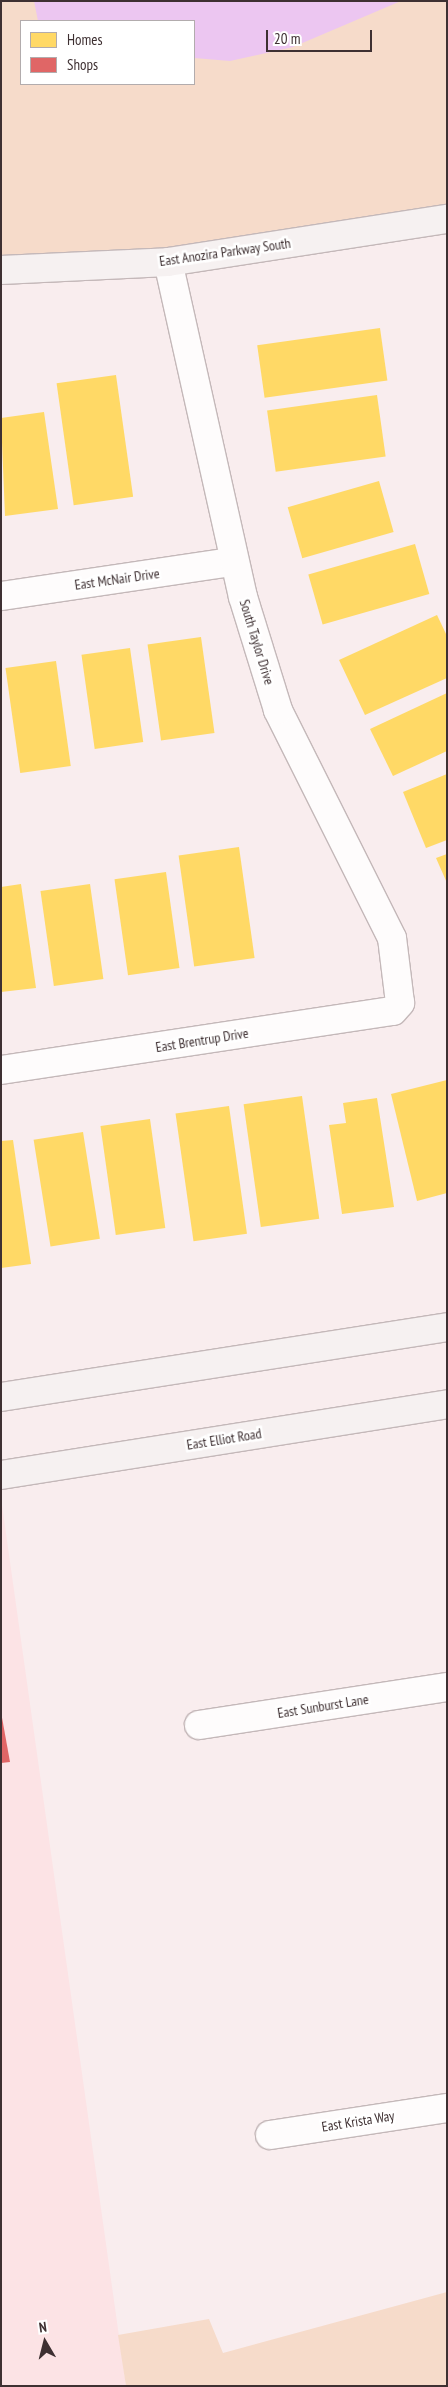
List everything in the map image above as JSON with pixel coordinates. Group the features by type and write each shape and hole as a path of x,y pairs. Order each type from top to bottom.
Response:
{"main road":[{"name":"East Anozira Parkway South","path":"1,270 168,262 447,219"},
{"path":"1,1397 447,1327"},
{"name":"East Elliot Road","path":"1,1475 447,1404"}],"street":[{"name":"South Taylor Drive","path":"168,262 232,562 278,710 392,938 400,1003"},
{"name":"East McNair Drive","path":"1,596 232,562"},
{"name":"East Brentrup Drive","path":"1,1070 393,1011 400,1003"},
{"name":"East Sunburst Lane","path":"199,1725 447,1687"},
{"name":"East Krista Way","path":"270,2135 447,2108"}],"shaded area":[{"path":"1,1 447,1 447,219 1,270"},
{"path":"34,1 401,1 293,47 230,61 195,58 195,20 38,20"},
{"path":"2,1505 126,2386 1,2386"},
{"path":"447,2292 447,2386 126,2386 118,2335 209,2319 223,2353"}],"building: Homes":[{"path":"380,328 387,380 265,398 257,345"},
{"path":"116,375 133,497 74,505 57,383"},
{"path":"377,395 386,456 276,472 267,410"},
{"path":"44,412 58,509 5,516 1,418"},
{"path":"379,481 394,532 302,558 288,507"},
{"path":"415,544 429,594 323,625 308,575"},
{"path":"437,615 447,636 447,678 365,715 339,660"},
{"path":"201,637 214,733 161,741 148,645"},
{"path":"130,648 143,742 95,749 81,655"},
{"path":"56,661 71,766 20,773 5,668"},
{"path":"447,693 447,751 393,776 370,729"},
{"path":"447,774 447,840 426,848 403,792"},
{"path":"239,847 255,958 194,966 179,855"},
{"path":"447,854 447,883 436,858"},
{"path":"166,872 179,968 128,975 115,879"},
{"path":"21,884 36,988 1,992 1,887"},
{"path":"90,884 103,979 54,986 40,891"},
{"path":"447,1080 447,1193 417,1201 391,1094"},
{"path":"302,1096 319,1219 261,1227 244,1104"},
{"path":"377,1098 394,1207 342,1214 329,1125 346,1123 343,1103"},
{"path":"229,1106 247,1234 193,1241 176,1114"},
{"path":"150,1119 165,1228 116,1235 100,1126"},
{"path":"83,1132 100,1239 51,1246 34,1140"},
{"path":"13,1140 31,1264 1,1268 1,1141"}],"building: Shops":[{"path":"1,1712 10,1762 1,1763"}]}
